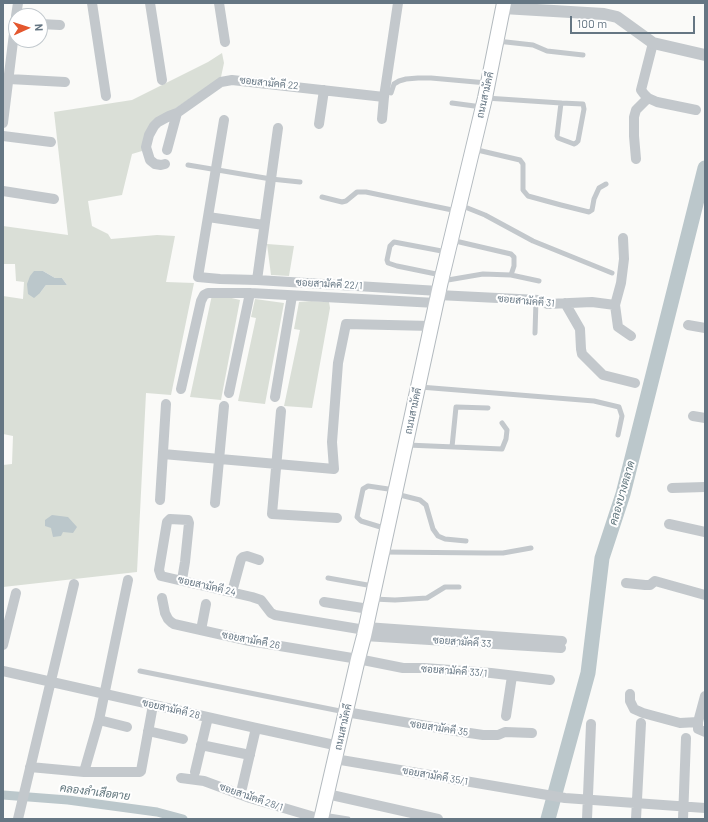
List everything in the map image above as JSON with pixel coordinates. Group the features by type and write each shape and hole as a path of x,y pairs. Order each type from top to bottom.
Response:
{"main road":[{"name":"ถนนสามัคคี","path":"322,817 365,631 449,246 484,102 504,5"}],"street":[{"path":"92,3 106,96"},
{"path":"150,3 162,80"},
{"path":"219,3 225,42"},
{"path":"382,119 387,95 398,3"},
{"path":"504,5 604,14 617,18 653,43 705,55"},
{"path":"48,24 60,25"},
{"path":"653,43 641,90 648,98 657,102 696,110"},
{"path":"3,123 13,48"},
{"path":"9,79 65,82"},
{"name":"ซอยสามัคคี 22","path":"165,164 155,164 150,160 146,147 149,135 154,126 158,122 177,113 222,82 232,80 387,95"},
{"path":"319,124 324,90"},
{"path":"636,159 634,117 636,110 648,98"},
{"path":"167,150 177,113"},
{"path":"224,120 208,217 264,225"},
{"path":"257,280 278,128"},
{"path":"3,136 51,142"},
{"path":"3,191 54,199"},
{"name":"ซอยสามัคคี 22/1","path":"208,217 198,277 440,289"},
{"path":"623,238 624,259 621,283 614,305 618,327 631,336"},
{"path":"181,389 201,301 204,295 208,293 250,293 292,296 440,289"},
{"name":"ซอยสามัคคี 31","path":"440,289 538,300 548,304 592,302 614,305"},
{"path":"229,393 250,293"},
{"path":"275,397 292,296"},
{"path":"565,303 580,329 582,354 603,375 634,383"},
{"path":"163,454 334,469 332,442 338,363 346,324 431,326"},
{"path":"688,325 705,328"},
{"path":"160,500 166,404"},
{"path":"215,503 224,406"},
{"path":"281,411 272,514 337,518"},
{"path":"693,416 705,418"},
{"path":"672,488 705,487"},
{"name":"ซอยสามัคคี 24","path":"182,580 190,523 188,520 170,519 167,522 159,570 161,576 261,600 271,613 275,615 365,631 562,645"},
{"path":"669,524 705,532"},
{"path":"232,592 241,559 247,556 259,560"},
{"path":"84,772 99,720 128,580"},
{"path":"626,582 650,585 655,581 705,595"},
{"path":"18,819 74,584"},
{"path":"3,646 16,593"},
{"name":"ซอยสามัคคี 26","path":"162,598 165,613 168,619 174,624 250,641 358,659"},
{"path":"324,602 372,598"},
{"path":"201,630 206,604"},
{"name":"ซอยสามัคคี 33/1","path":"358,659 403,668 424,668 550,680"},
{"name":"ซอยสามัคคี 28","path":"3,671 256,728 337,752"},
{"path":"506,716 512,676"},
{"path":"630,694 630,701 634,709 643,713 680,723 698,722"},
{"path":"705,696 698,722 698,729 705,732"},
{"path":"30,767 84,772 140,772 153,705"},
{"name":"ซอยสามัคคี 35","path":"346,712 456,732 483,735 498,735 505,732 532,734"},
{"path":"195,772 208,717"},
{"path":"99,720 127,727"},
{"path":"636,819 641,723"},
{"path":"587,819 591,724"},
{"path":"242,788 256,728"},
{"path":"148,731 183,739"},
{"path":"683,819 686,738"},
{"path":"201,745 250,755"},
{"name":"ซอยสามัคคี 35/1","path":"337,752 565,798 705,808"},
{"name":"ซอยสามัคคี 28/1","path":"181,778 204,781 250,798 322,817"},
{"path":"327,794 438,819"}],"lane":[{"path":"496,41 533,45 547,51 582,54"},
{"path":"387,95 394,84 406,78 431,78 488,84"},
{"path":"452,103 484,102 561,103 583,104 584,106 578,141 576,143 558,138 557,136 561,103"},
{"path":"472,148 520,160 523,164 523,190 528,196 561,205 589,212 592,210 594,199 599,188 606,184"},
{"path":"188,165 271,179 300,182"},
{"path":"322,197 342,202 346,201 357,192 366,192 458,208 485,215 533,241 612,273"},
{"path":"511,275 514,266 513,255 449,246 394,242 390,246 387,260 388,263 440,289 483,274 511,275 539,281"},
{"path":"535,332 536,300"},
{"path":"419,387 594,401 620,407 622,416 618,435"},
{"path":"452,447 456,407 488,408"},
{"path":"406,445 502,449 506,439 507,430 502,423"},
{"path":"387,529 361,521 357,517 363,489 368,486 395,492 420,500 426,505 433,529 438,536 445,539 466,541"},
{"path":"382,552 487,554 531,548"},
{"path":"328,578 372,598 395,600 427,598 445,587 459,586"},
{"path":"140,671 346,712"},
{"path":"322,817 348,819"}],"shaded area":[{"path":"222,53 224,63 221,77 150,126 142,151 132,154 122,195 88,201 92,226 108,234 111,239 157,235 175,236 166,282 194,283 171,395 146,393 137,572 3,587 3,465 12,464 13,436 3,434 3,296 23,299 24,282 16,281 15,264 3,264 3,226 68,235 54,112 132,100 208,62","holes":["43,271 55,278 62,278 67,285 46,285 40,293"]},
{"path":"267,244 294,246 289,276 271,275"},
{"path":"34,271 43,271 55,278 62,278 67,285 46,285 34,298 28,294 27,284"},
{"path":"212,295 219,295 240,300 221,400 190,397"},
{"path":"255,299 284,303 265,404 238,401 256,318 251,317"},
{"path":"299,302 329,302 330,308 312,408 284,406 300,330 294,329"},
{"path":"52,515 68,517 77,527 73,533 63,532 61,536 53,537 51,528 45,526 45,520"}],"waterway":[{"name":"คลองบางตลาด","path":"548,819 588,673 602,558 623,494 705,168"},
{"name":"คลองลำเสือตาย","path":"3,795 68,800 157,812 183,819"}]}
